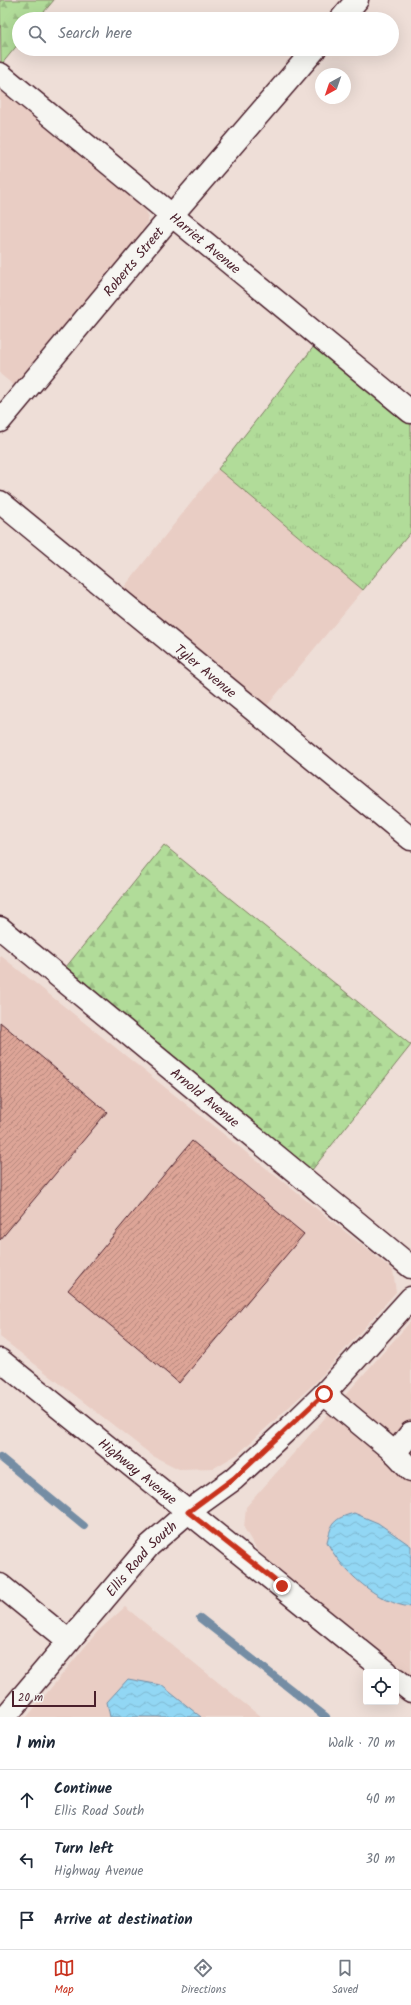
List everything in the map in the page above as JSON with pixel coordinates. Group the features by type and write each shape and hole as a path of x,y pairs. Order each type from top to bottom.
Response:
{"street":[{"path":"347,12 358,0"},
{"name":"Roberts Street","path":"0,421 172,215 309,56"},
{"name":"Harriet Avenue","path":"0,74 411,412"},
{"name":"Tyler Avenue","path":"0,502 411,839"},
{"name":"Arnold Avenue","path":"0,928 411,1267"},
{"name":"Ellis Road South","path":"4,1717 149,1546 188,1512 234,1478 324,1394 411,1298"},
{"name":"Highway Avenue","path":"0,1360 383,1669"},
{"path":"324,1394 395,1453 411,1470"},
{"path":"395,1453 411,1433"},
{"path":"0,1585 69,1641"},
{"path":"399,1681 411,1691"}],"shaded area":[{"path":"0,88 142,203 149,217 141,239 16,387 0,374"},
{"path":"218,469 363,590 265,708 121,591"},
{"path":"0,955 393,1270 396,1292 315,1383 238,1454 214,1468 179,1469 153,1456 0,1337"},
{"path":"411,1321 411,1676 258,1552 244,1528 246,1507"},
{"path":"125,1607 261,1717 27,1717 98,1631"}],"green space":[{"path":"0,0 54,0 44,12 12,12 12,52 1,65"},
{"path":"315,345 411,424 411,532 363,590 218,469"},
{"path":"164,845 411,1045 312,1170 66,967"}],"water":[{"path":"354,1513 378,1523 411,1546 411,1607 399,1605 374,1593 351,1575 333,1553 327,1542 334,1522 342,1517"},
{"path":"128,1679 161,1685 201,1717 110,1717 107,1702"}],"building":[{"path":"0,1022 107,1112 0,1240"},
{"path":"192,1141 304,1234 179,1383 68,1290"}],"waterway":[{"path":"0,1457 84,1526"},
{"path":"200,1618 326,1717"}],"route":[{"path":"282,1586 188,1512 234,1478 324,1394"}]}
